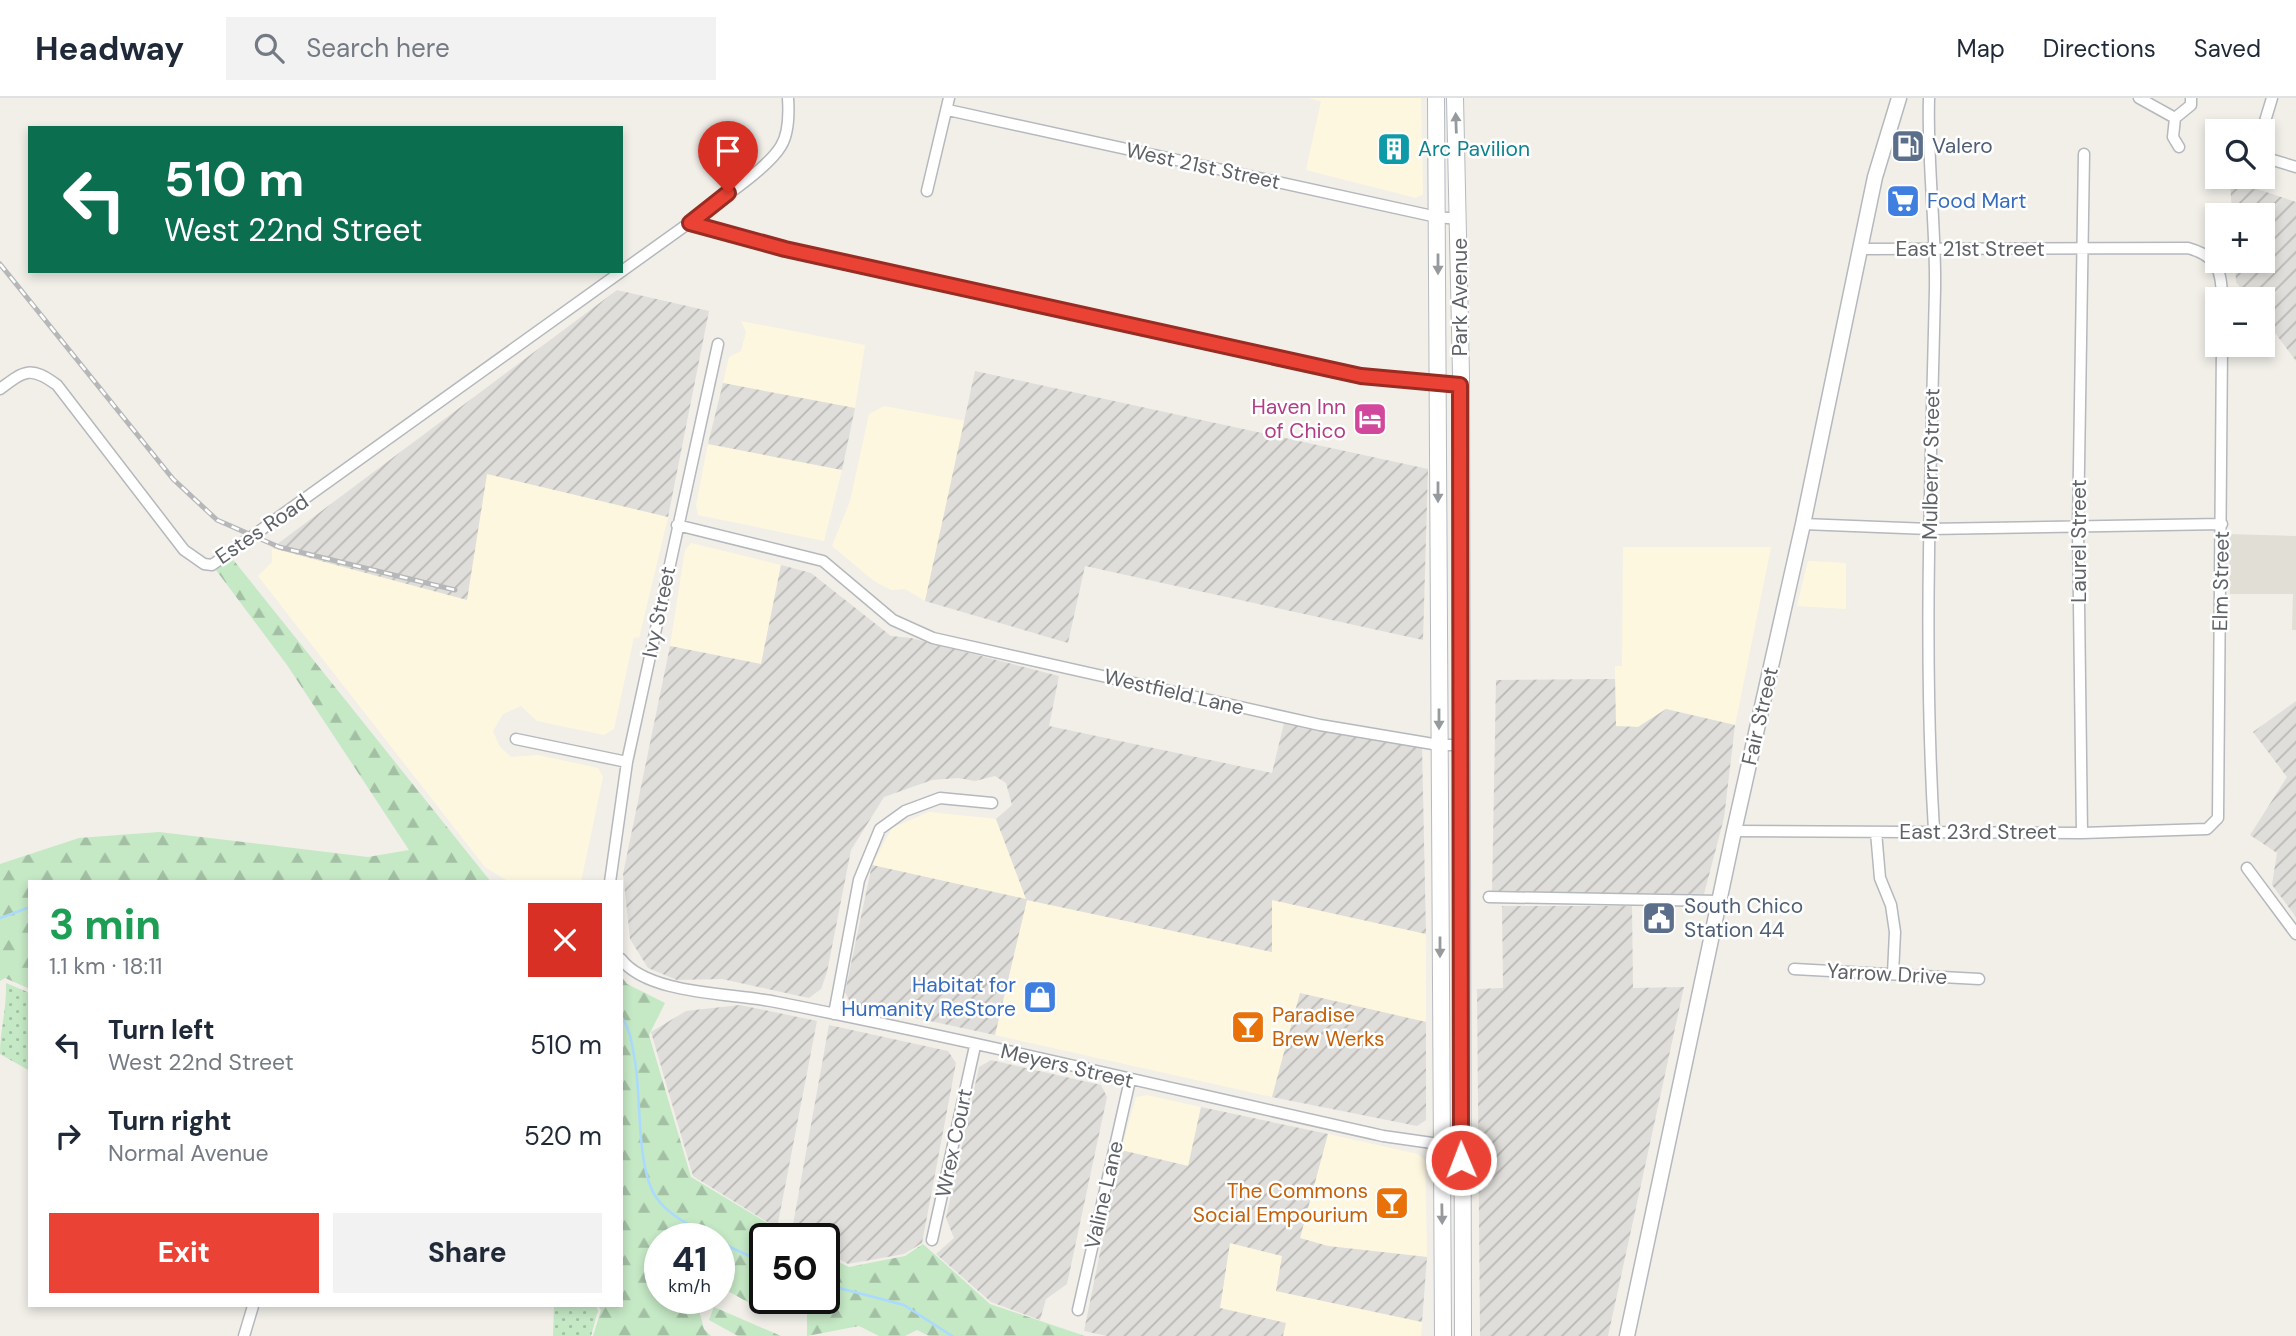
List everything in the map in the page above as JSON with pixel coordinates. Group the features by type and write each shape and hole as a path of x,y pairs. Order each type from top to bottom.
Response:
{"main road":[{"name":"Park Avenue","path":"1436,98 1443,1336"},
{"name":"Park Avenue","path":"1455,98 1460,385 1460,1147 1465,1287 1462,1336"}],"street":[{"path":"690,223 766,163 782,145 789,115 789,98"},
{"name":"Fair Street","path":"1627,1336 1734,831 1803,524 1875,177 1899,98"},
{"name":"Mulberry Street","path":"1929,98 1927,148 1934,249 1929,529 1934,830"},
{"path":"2139,98 2175,118"},
{"path":"2179,147 2172,137 2175,118 2190,105 2191,98"},
{"path":"2266,119 2272,98"},
{"path":"927,191 949,104"},
{"name":"West 21st Street","path":"949,104 1437,217 1459,219"},
{"name":"Laurel Street","path":"2082,833 2078,528 2084,154"},
{"path":"2275,161 2296,167"},
{"path":"690,223 785,249 1328,369 1438,385 1460,385"},
{"name":"Estes Road","path":"623,271 690,223"},
{"path":"2081,249 2188,248 2207,253 2219,269 2221,287"},
{"name":"East 21st Street","path":"1860,249 2081,249"},
{"name":"Estes Road","path":"0,389 21,373 39,372 57,385 184,550 204,564 212,565 620,273"},
{"name":"Ivy Street","path":"610,880 627,762 718,344"},
{"name":"Elm Street","path":"2218,818 2222,357"},
{"path":"1803,524 1929,529 2222,524"},
{"name":"Westfield Lane","path":"677,526 823,561 893,620 933,638 1320,725 1439,745 1460,745"},
{"path":"516,739 627,762"},
{"path":"834,1014 859,880 880,829 905,810 940,798 992,803"},
{"name":"East 23rd Street","path":"1734,831 2198,831 2207,829 2218,818"},
{"path":"1876,832 1880,878 1891,905 1895,932 1893,974"},
{"path":"2247,868 2296,934"},
{"path":"1489,897 1720,901"},
{"name":"Meyers Street","path":"623,961 643,977 674,987 735,994 834,1014 1383,1136 1460,1147"},
{"name":"Yarrow Drive","path":"1794,969 1979,979"},
{"name":"Wrex Court","path":"933,1240 975,1046"},
{"name":"Valine Lane","path":"1078,1310 1130,1080"},
{"path":"244,1336 253,1307"}],"shaded area":[{"path":"1308,98 1421,98 1423,194 1416,198 1306,170 1321,101"},
{"path":"2231,189 2257,189 2296,202 2296,361 2275,333 2275,287 2240,287 2236,282 2236,273 2275,273 2275,203 2231,203"},
{"path":"617,290 709,311 668,517 487,474 467,600 272,548"},
{"path":"741,321 865,345 855,408 723,383 729,357 741,351 746,332"},
{"path":"975,371 1428,469 1423,640 1085,566 1068,643 925,601"},
{"path":"723,383 855,408 842,470 708,444"},
{"path":"884,406 966,421 925,601 905,589 891,590 874,581 832,546 850,501 869,414"},
{"path":"708,444 842,470 824,541 698,515 696,505"},
{"path":"487,473 668,517 639,638 634,637 614,729 604,735 537,721 521,706 503,714 493,731 500,747 511,757 538,755 598,768 603,777 581,880 506,880 485,867 258,576 272,562 272,548 467,599"},
{"path":"2228,534 2296,536 2296,630 2292,630 2293,594 2230,594"},
{"path":"691,543 781,565 761,664 670,646 685,550"},
{"path":"1623,547 1771,547 1735,725 1666,709 1638,727 1616,726 1615,666 1622,666"},
{"path":"1808,561 1846,563 1846,609 1797,606"},
{"path":"781,565 811,573 891,636 911,638 1059,676 1049,726 1272,773 1285,719 1422,747 1426,934 1272,900 1272,952 1027,900 995,1035 851,1004 845,992 872,865 1026,899 996,819 1012,805 1006,783 995,776 975,781 958,778 932,780 884,797 851,850 827,972 821,989 809,998 722,979 677,980 648,968 630,939 623,874 670,646 761,664"},
{"path":"1615,679 1616,726 1638,727 1666,709 1735,725 1724,818 1704,894 1492,893 1496,680"},
{"path":"2296,701 2296,917 2272,885 2277,853 2250,835 2287,777 2253,732"},
{"path":"929,812 996,819 1027,900 1272,952 1272,900 1426,934 1426,1022 1300,994 1272,1097 995,1035 1026,900 872,865 892,828"},
{"path":"1502,906 1632,906 1633,988 1684,987 1608,1336 1480,1336 1477,989 1503,988"},
{"path":"1300,993 1426,1022 1426,1120 1417,1126 1272,1097"},
{"path":"740,1005 817,1021 778,1223 769,1223 693,1176 651,1032 686,1011"},
{"path":"829,1025 948,1051 956,1063 922,1243 904,1254 848,1264 840,1259 840,1223 793,1223"},
{"path":"991,1060 1101,1085 1107,1097 1067,1284 1046,1299 1040,1320 991,1302 936,1254 954,1238 946,1218 979,1067"},
{"path":"1147,1095 1201,1107 1189,1166 1121,1150 1136,1097"},
{"path":"1201,1107 1328,1134 1300,1238 1328,1246 1427,1257 1422,1322 1276,1291 1282,1256 1230,1243 1220,1308 1286,1323 1283,1336 1107,1336 1084,1331 1121,1150 1188,1166"},
{"path":"1328,1134 1418,1154 1425,1160 1427,1257 1328,1246 1300,1238"},
{"path":"1229,1243 1282,1256 1276,1291 1422,1322 1421,1336 1283,1336 1285,1323 1220,1308"}],"green space":[{"path":"231,557 489,880 28,880 28,988 5,978 0,981 0,864 79,838 159,832 368,857 409,850 287,665 216,570"},
{"path":"623,979 627,984 665,1003 649,1035 691,1177 767,1223 749,1223 749,1303 735,1295 735,1223 644,1223 644,1314 700,1314 704,1329 711,1336 593,1336 601,1310 599,1307 623,1307"},
{"path":"6,983 28,992 28,1070 0,1054"},
{"path":"923,1244 990,1304 1085,1336 929,1336 917,1330 905,1336 879,1336 859,1326 807,1336 807,1314 840,1314 840,1263 849,1267 905,1256"},
{"path":"554,1307 596,1307 591,1336 553,1336"},
{"path":"711,1314 730,1314 781,1336 738,1336 709,1320"}],"waterway":[{"path":"0,918 28,908"},
{"path":"623,1019 633,1049 647,1177 656,1198 686,1223"},
{"path":"735,1249 749,1256"},
{"path":"840,1288 904,1305 952,1336"}],"railway":[{"path":"0,264 173,479 217,520 279,547 455,590"}],"place":[{"name":"Valero","path":"1908,146"},
{"name":"Arc Pavilion","path":"1394,149"},
{"name":"Food Mart","path":"1903,201"},
{"name":"Haven Inn of Chico","path":"1370,419"},
{"name":"South Chico Station 44","path":"1659,918"},
{"name":"Habitat for Humanity ReStore","path":"1040,997"},
{"name":"Paradise Brew Werks","path":"1248,1027"},
{"name":"The Commons Social Empourium","path":"1392,1203"}],"route":[{"path":"728,193 690,223 785,249 1361,376 1460,385 1461,1160"}]}
